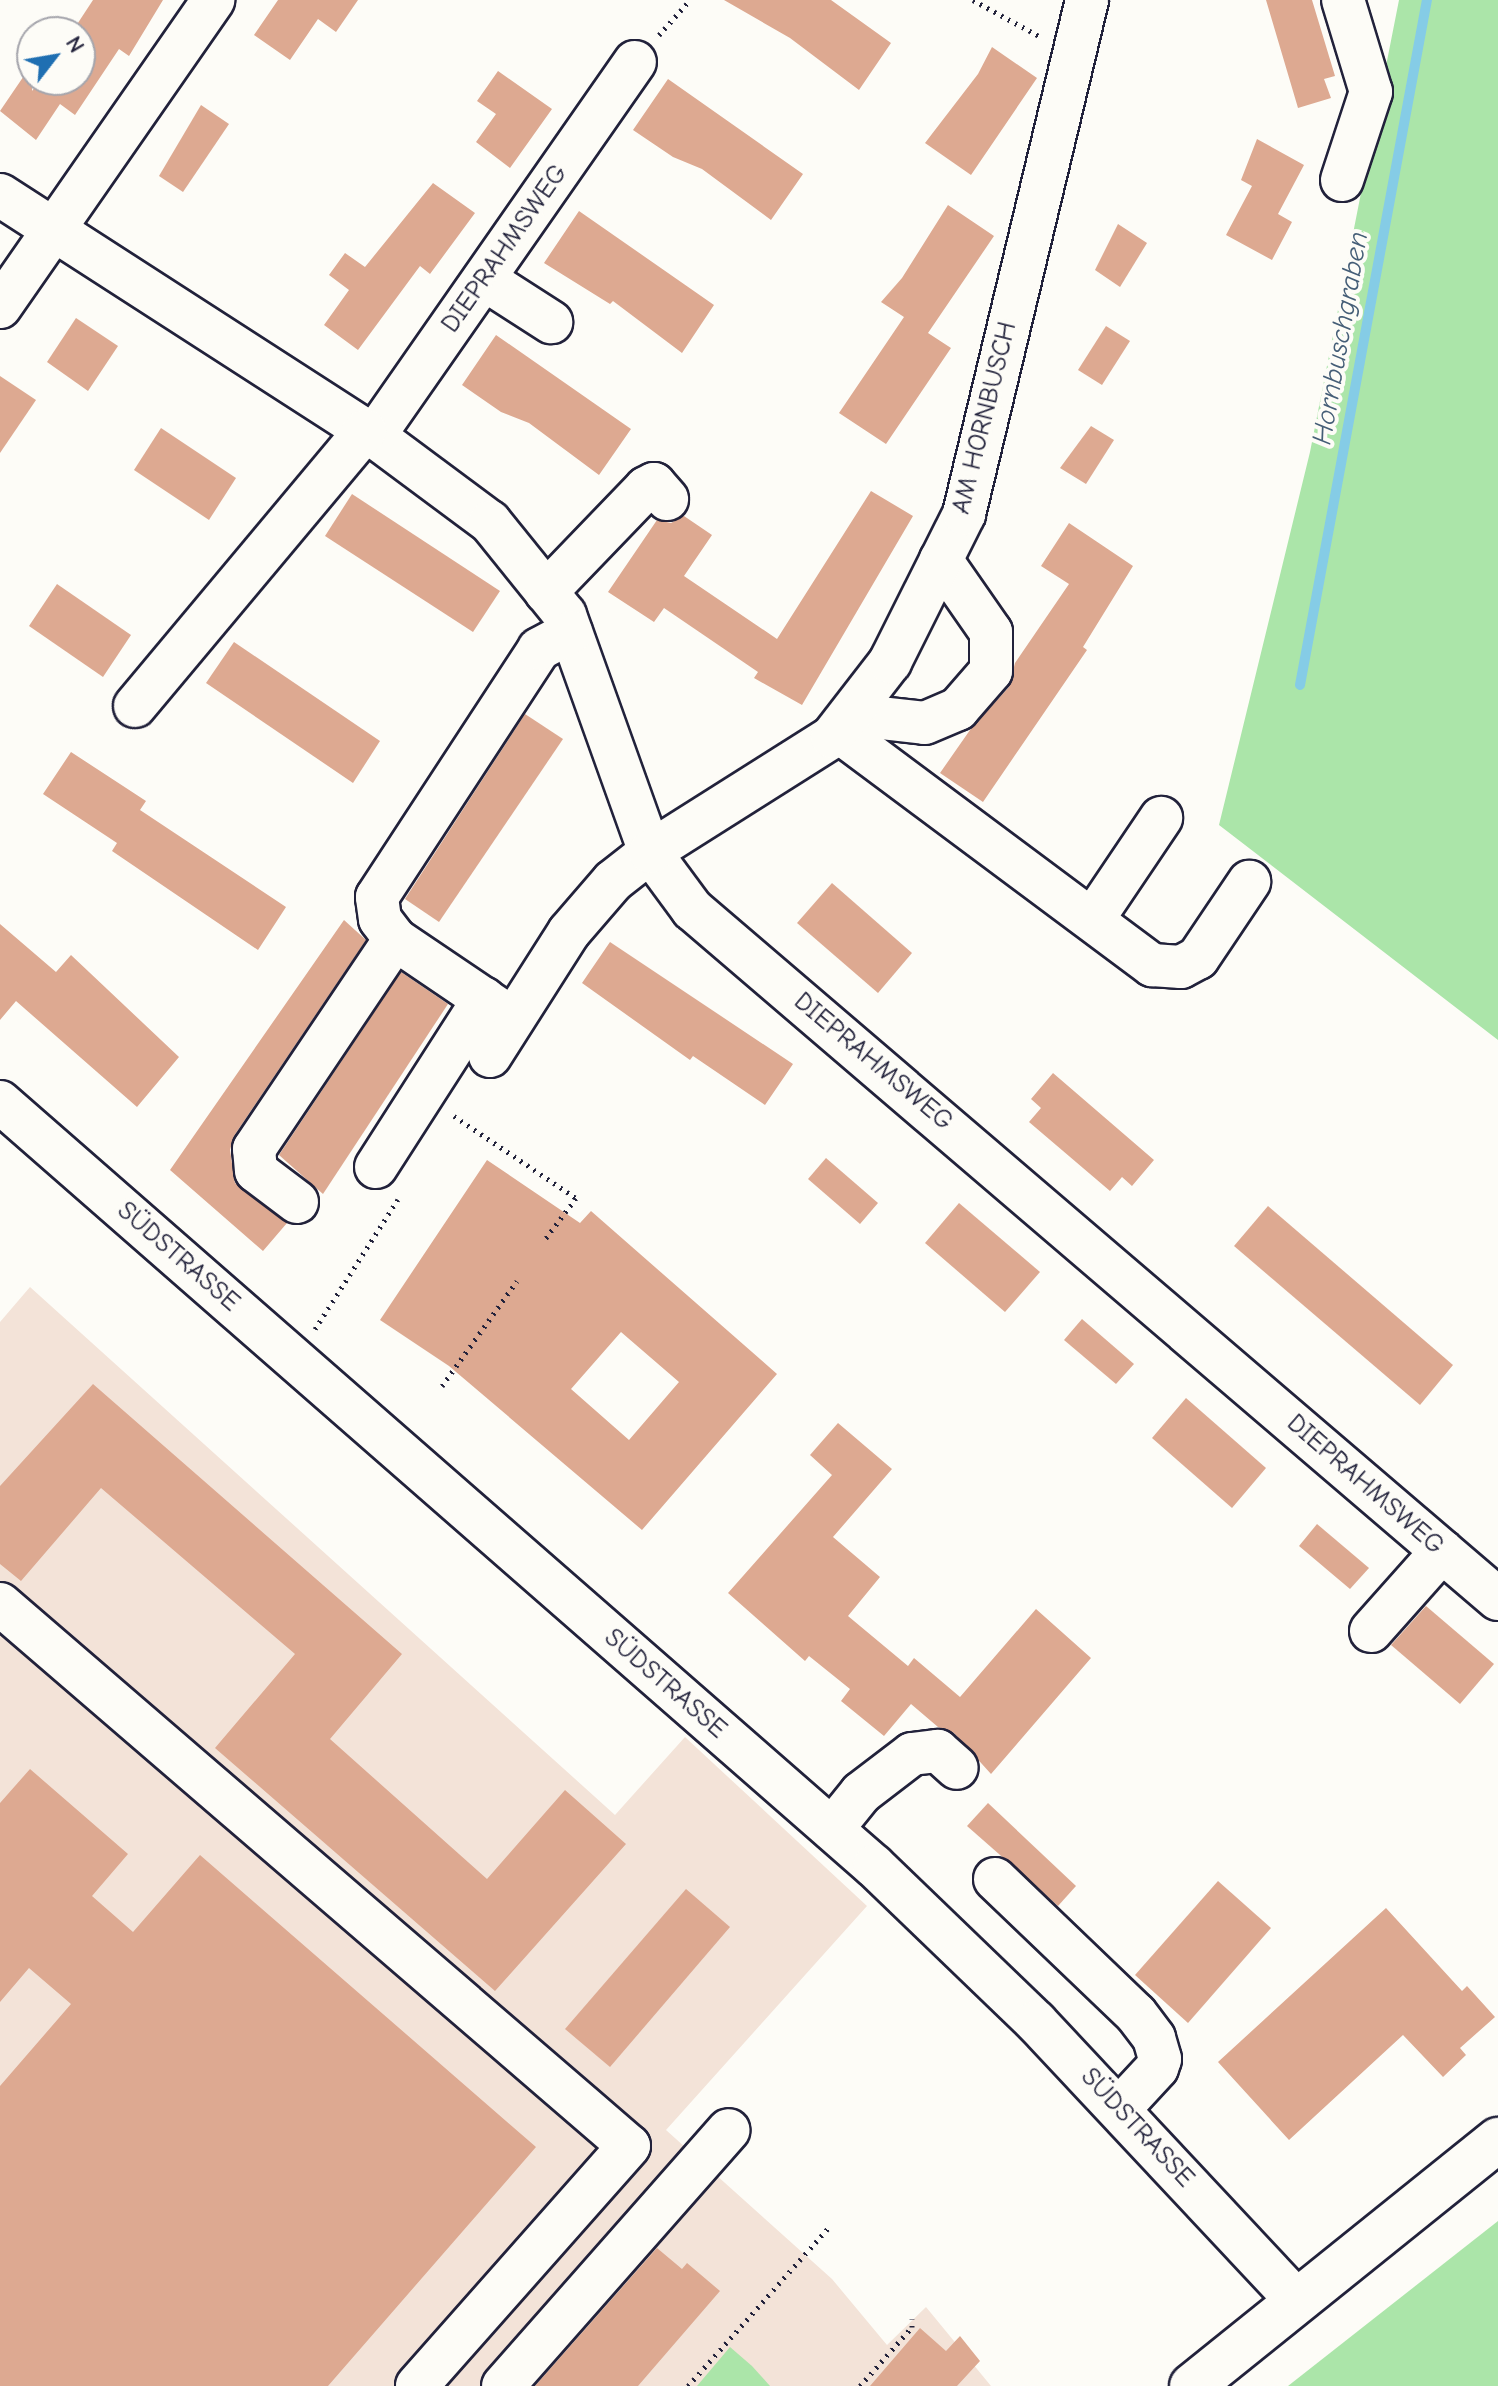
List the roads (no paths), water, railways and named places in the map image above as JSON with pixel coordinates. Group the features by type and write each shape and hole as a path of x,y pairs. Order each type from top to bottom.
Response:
{"main road":[{"path":"1192,2386 1498,2140"}],"street":[{"path":"0,307 56,233 213,0"},
{"name":"AM HORNBUSCH","path":"499,1009 613,881 650,852 804,758 846,723 890,662 964,514 1087,0"},
{"path":"1342,180 1371,92 1343,0"},
{"name":"DIEPRAHMSWEG","path":"369,434 484,279 635,62"},
{"name":"DIEPRAHMSWEG","path":"0,195 369,434 490,522 546,592 571,632 650,852 715,930 1498,1599"},
{"path":"484,279 551,322"},
{"path":"135,706 369,434"},
{"path":"546,592 646,488 654,484 667,499"},
{"path":"846,723 925,723 958,709 991,671 991,632 941,560"},
{"path":"499,1009 395,939 380,919 377,897 539,649 571,632"},
{"path":"846,723 925,801 1093,919 1152,965 1181,967 1198,958 1249,882"},
{"path":"1093,919 1161,818"},
{"path":"297,1202 256,1171 254,1149 395,939"},
{"path":"490,1056 499,1009"},
{"path":"389,1180 499,1009"},
{"name":"SÜDSTRASSE","path":"0,1102 832,1829 1036,2022 1120,2108 1297,2301"},
{"path":"1371,1631 1442,1551"},
{"path":"0,1604 629,2146 417,2386"},
{"path":"832,1829 861,1793 912,1754 938,1751 957,1768"},
{"path":"995,1879 1136,2014 1154,2038 1160,2059 1157,2068 1120,2108"},
{"path":"503,2386 729,2130"}],"waterway":[{"name":"Hornbuschgraben","path":"1300,685 1427,0"}]}
